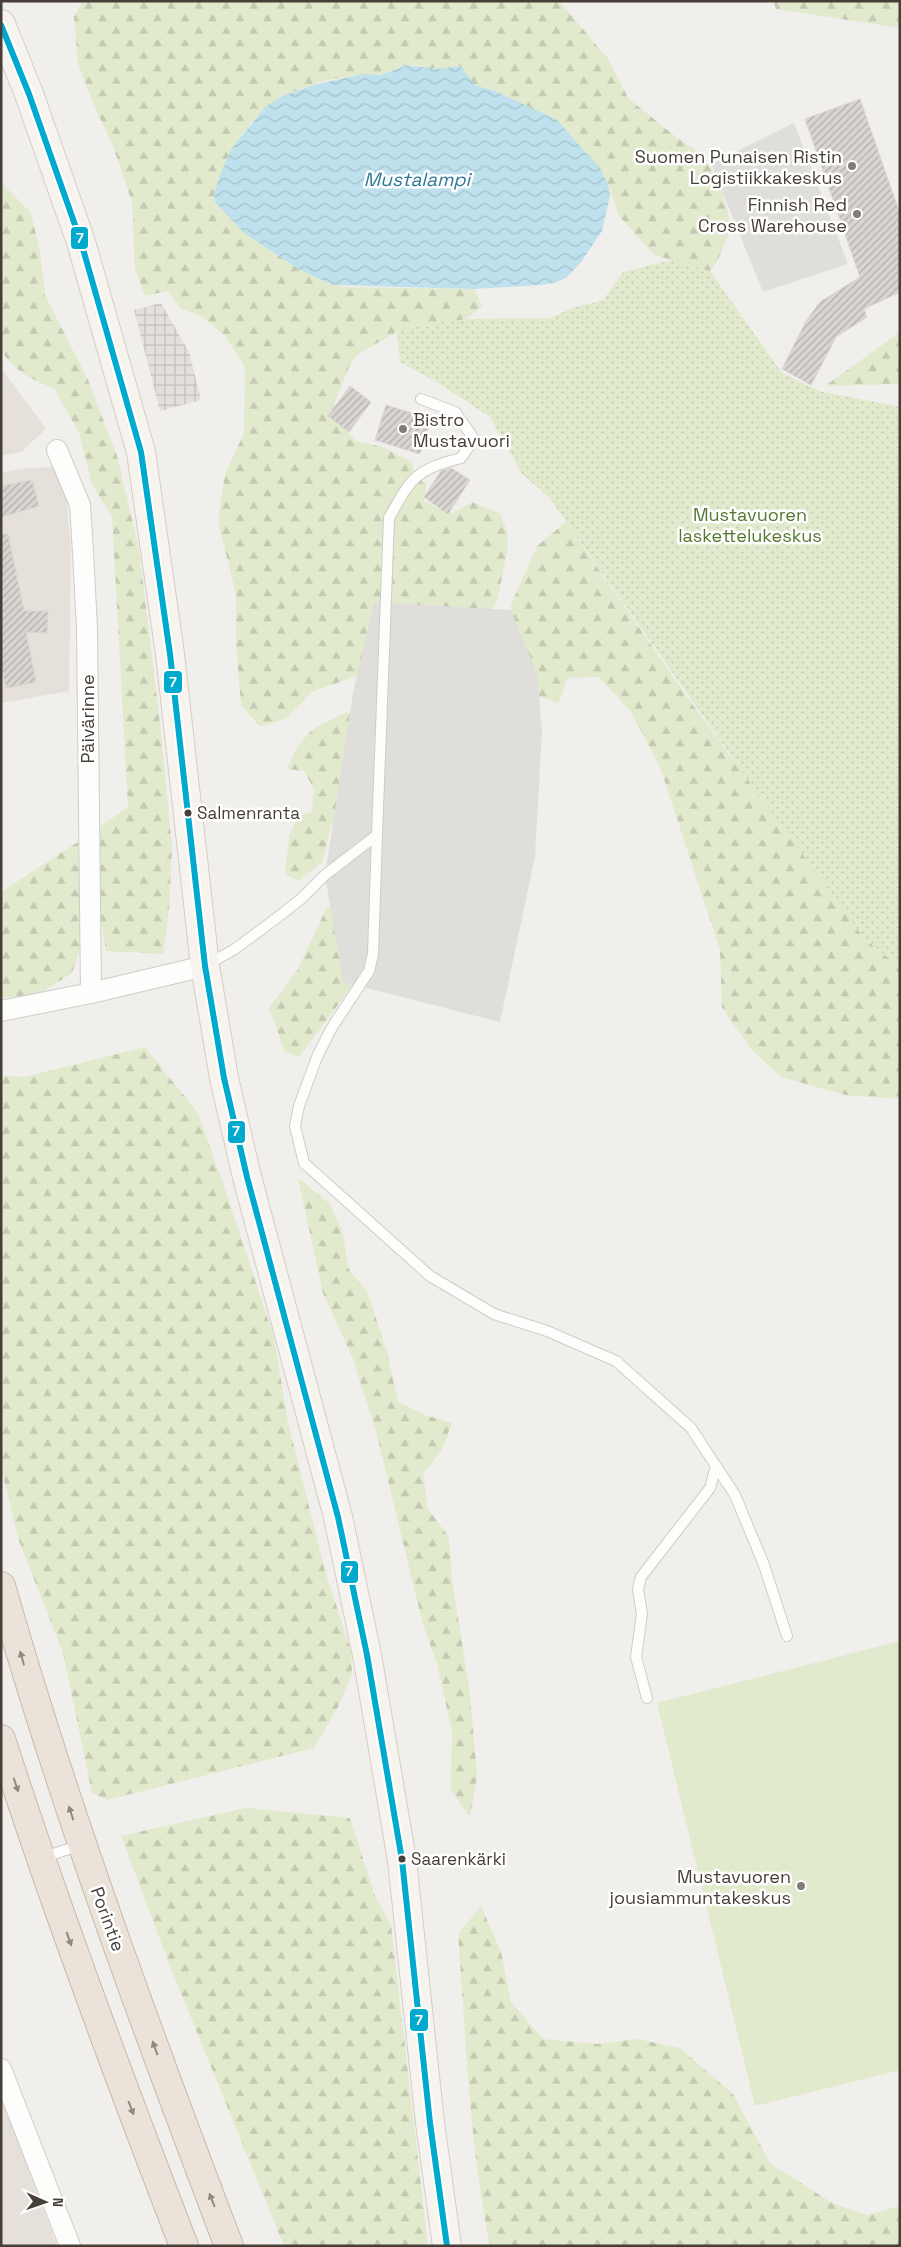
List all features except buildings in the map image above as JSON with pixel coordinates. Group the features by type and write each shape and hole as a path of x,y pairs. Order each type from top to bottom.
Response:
{"highway":[{"name":"Porintie","path":"1,1586 29,1683 81,1845 229,2246"},
{"path":"1,1739 40,1858 110,2055 184,2246"}],"main road":[{"path":"1,24 32,103 81,242 141,452 170,654 204,966 224,1078 247,1177 338,1517 367,1655 402,1860 430,2122 447,2246"},
{"path":"1,60 59,217 93,325 156,552"}],"street":[{"name":"Päivärinne","path":"57,450 80,505 83,552 87,628 91,994"},
{"path":"1,1011 91,994 204,966"},
{"path":"1,2069 70,2246"}],"lane":[{"path":"422,399 455,412 474,439 460,458 432,466 408,484 389,518 373,954 369,971 331,1029 317,1057 298,1106 295,1126 304,1163 430,1276 494,1314 546,1331 616,1361 691,1428 735,1495 764,1565 787,1636"},
{"path":"204,966 235,949 278,917 302,898 324,875 377,835"},
{"path":"647,1698 636,1657 642,1614 638,1589 641,1577 710,1488 716,1466"},
{"path":"40,1858 81,1845"}],"shaded area":[{"path":"794,123 848,264 763,292 711,164"},
{"path":"161,303 189,352 201,400 160,411 134,310"},
{"path":"1,368 46,429 21,452 1,456"},
{"path":"54,467 66,496 71,547 69,691 1,703 1,473 28,468"},
{"path":"374,602 511,610 537,673 542,731 535,857 500,1022 343,982 325,875 353,693"},
{"path":"1,2097 57,2246 1,2246"}],"green space":[{"path":"82,1 559,1 609,60 628,98 676,137 699,152 718,180 732,225 718,260 710,271 654,255 619,216 608,184 514,101 495,91 475,85 460,66 437,69 407,65 382,75 359,75 334,79 292,93 275,102 259,115 245,131 221,172 276,253 300,270 343,287 474,289 482,306 466,319 427,324 397,332 358,354 349,367 331,413 356,441 383,447 412,462 414,474 426,483 424,501 452,514 472,502 501,514 507,532 508,547 497,601 486,619 395,668 353,677 312,692 287,718 260,727 241,705 236,643 236,594 218,521 225,474 244,433 245,367 225,336 201,316 181,309 168,291 145,296 135,269 132,202 112,143 94,106 78,63 74,17"},
{"path":"773,1 900,1 900,28 776,9"},
{"path":"1,182 31,213 40,252 45,295 88,380 117,456 139,549 159,715 172,846 169,911 163,954 106,951 100,914 98,828 128,807 112,516 91,480 79,433 54,388 24,374 11,363 1,350"},
{"name":"Mustavuoren laskettelukeskus","path":"676,259 710,271 782,373 819,391 900,407 900,968 864,938 788,837 549,497 522,474 490,417 442,385 400,362 397,332 427,324 466,319 551,318 572,308 603,300 623,272"},
{"path":"900,332 900,384 825,386"},
{"path":"566,522 690,701 864,938 900,968 900,1099 845,1095 781,1077 751,1049 722,1008 720,950 660,767 631,712 599,677 567,678 559,703 534,695 506,651 511,605 537,546"},
{"path":"347,712 360,719 322,862 299,881 285,874 289,837 298,816 312,812 314,789 304,771 287,769 298,747 310,733 325,722"},
{"path":"78,842 84,939 72,973 39,994 1,998 1,892"},
{"path":"342,897 358,973 349,990 299,1057 285,1052 269,1008 298,969 326,909"},
{"path":"145,1047 198,1113 227,1195 274,1338 288,1422 325,1571 351,1651 352,1674 338,1707 314,1748 107,1800 92,1793 63,1653 19,1541 1,1468 1,1075 25,1077"},
{"path":"298,1178 329,1203 343,1232 348,1268 368,1293 387,1352 398,1402 425,1415 452,1423 442,1450 423,1474 428,1509 449,1537 452,1579 470,1694 477,1776 470,1817 451,1790 452,1732 437,1664 423,1625 377,1435 353,1359 323,1293"},
{"name":"Mustavuoren jousiammuntakeskus","path":"900,1641 900,2070 755,2106 657,1703"},
{"path":"245,1808 350,1818 375,1896 391,1925 428,2246 284,2246 170,1966 121,1836"},
{"path":"481,1906 501,1952 511,2002 543,2039 598,2044 637,2039 680,2048 733,2094 770,2163 832,2203 867,2215 900,2206 900,2246 490,2246 477,2169 473,2130 458,1934"}],"water":[{"name":"Mustalampi","path":"407,65 437,69 460,66 475,85 495,91 557,120 599,167 608,184 610,196 602,231 581,262 567,277 554,283 541,285 474,289 333,285 300,270 244,233 215,202 214,195 221,172 232,148 265,107 282,96 313,85 362,74 381,75"}],"transit line":[{"name":"7","path":"1,25 29,94 81,242 141,452 170,654 205,966 224,1078 247,1177 338,1517 367,1655 402,1860 430,2123 447,2246"}],"place":[{"name":"Suomen Punaisen Ristin Logistiikkakeskus","path":"852,166"},
{"name":"Finnish Red Cross Warehouse","path":"857,214"},
{"name":"Bistro Mustavuori","path":"403,429"},
{"name":"Salmenranta","path":"188,813"},
{"name":"Saarenkärki","path":"402,1859"},
{"name":"Mustavuoren jousiammuntakeskus","path":"801,1886"}]}
